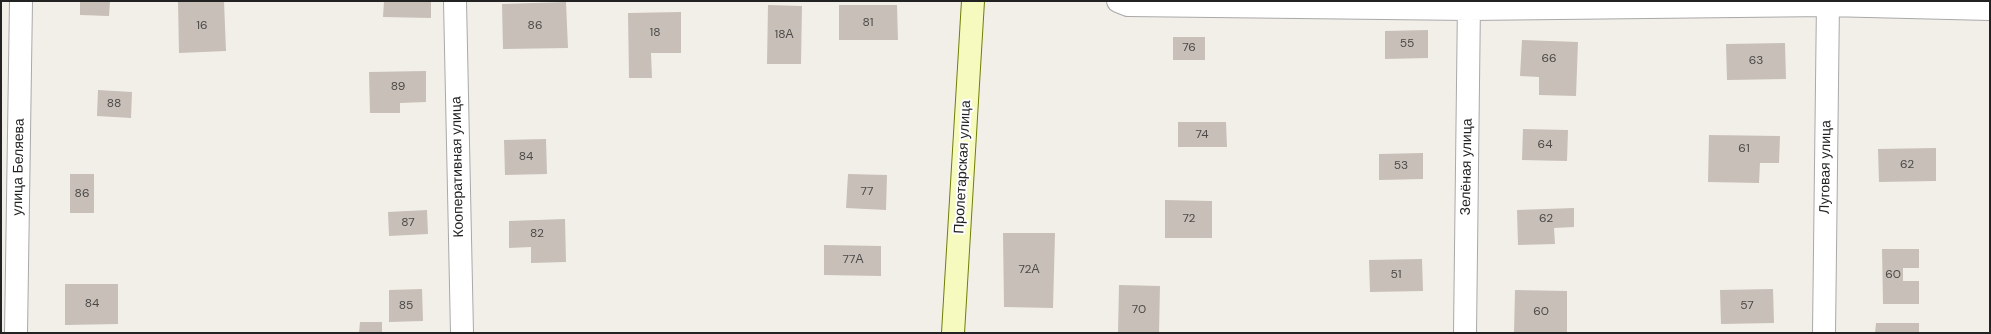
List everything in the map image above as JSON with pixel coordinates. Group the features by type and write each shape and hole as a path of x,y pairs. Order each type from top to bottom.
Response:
{"street":[{"name":"улица Беляева","path":"16,333 21,1"},
{"name":"Кооперативная улица","path":"455,1 462,333"},
{"name":"Пролетарская улица","path":"953,333 973,1"},
{"path":"1118,1 1128,4 1469,5 1828,3 1990,8"},
{"name":"Луговая улица","path":"1824,333 1828,3"},
{"name":"Зелёная улица","path":"1465,333 1469,5"}],"building":[{"path":"80,1 110,1 109,16 80,15"},
{"path":"178,1 224,1 226,51 179,53"},
{"path":"384,1 431,1 431,18 383,17"},
{"path":"566,2 568,48 503,49 502,4"},
{"path":"768,5 802,6 801,64 767,64"},
{"path":"839,5 897,5 898,40 839,40"},
{"path":"681,12 681,53 651,53 652,78 629,78 628,13"},
{"path":"1428,30 1428,58 1385,59 1385,31"},
{"path":"1173,37 1205,37 1205,60 1173,60"},
{"path":"1522,40 1578,42 1576,96 1539,95 1539,77 1520,76"},
{"path":"1785,43 1786,79 1727,80 1726,44"},
{"path":"426,71 426,102 400,103 400,113 370,113 369,72"},
{"path":"98,90 132,92 131,118 97,116"},
{"path":"1178,122 1226,122 1227,147 1178,147"},
{"path":"1523,129 1568,130 1567,161 1522,160"},
{"path":"1709,135 1780,136 1779,163 1760,163 1759,183 1708,182"},
{"path":"546,139 547,174 505,175 504,140"},
{"path":"1936,148 1936,181 1879,182 1878,149"},
{"path":"1423,153 1423,179 1379,180 1379,154"},
{"path":"70,174 94,174 94,213 70,213"},
{"path":"848,174 887,175 886,210 846,208"},
{"path":"1165,200 1212,201 1212,238 1165,238"},
{"path":"1574,208 1574,227 1554,228 1555,244 1518,245 1517,210"},
{"path":"427,210 428,234 389,236 388,212"},
{"path":"565,219 566,262 531,263 531,247 509,248 509,221"},
{"path":"1003,233 1055,233 1053,308 1004,307"},
{"path":"824,245 881,246 881,276 824,275"},
{"path":"1882,249 1919,249 1919,268 1903,268 1903,281 1919,281 1919,304 1883,304"},
{"path":"1422,259 1423,291 1370,292 1369,260"},
{"path":"65,284 118,284 118,324 65,325"},
{"path":"1119,285 1160,286 1159,333 1118,333"},
{"path":"422,289 423,321 389,322 389,290"},
{"path":"1773,289 1774,323 1721,324 1720,290"},
{"path":"1515,290 1567,291 1567,333 1514,333"},
{"path":"360,322 382,322 382,333 359,333"},
{"path":"1876,323 1919,323 1919,333 1875,333"}]}
